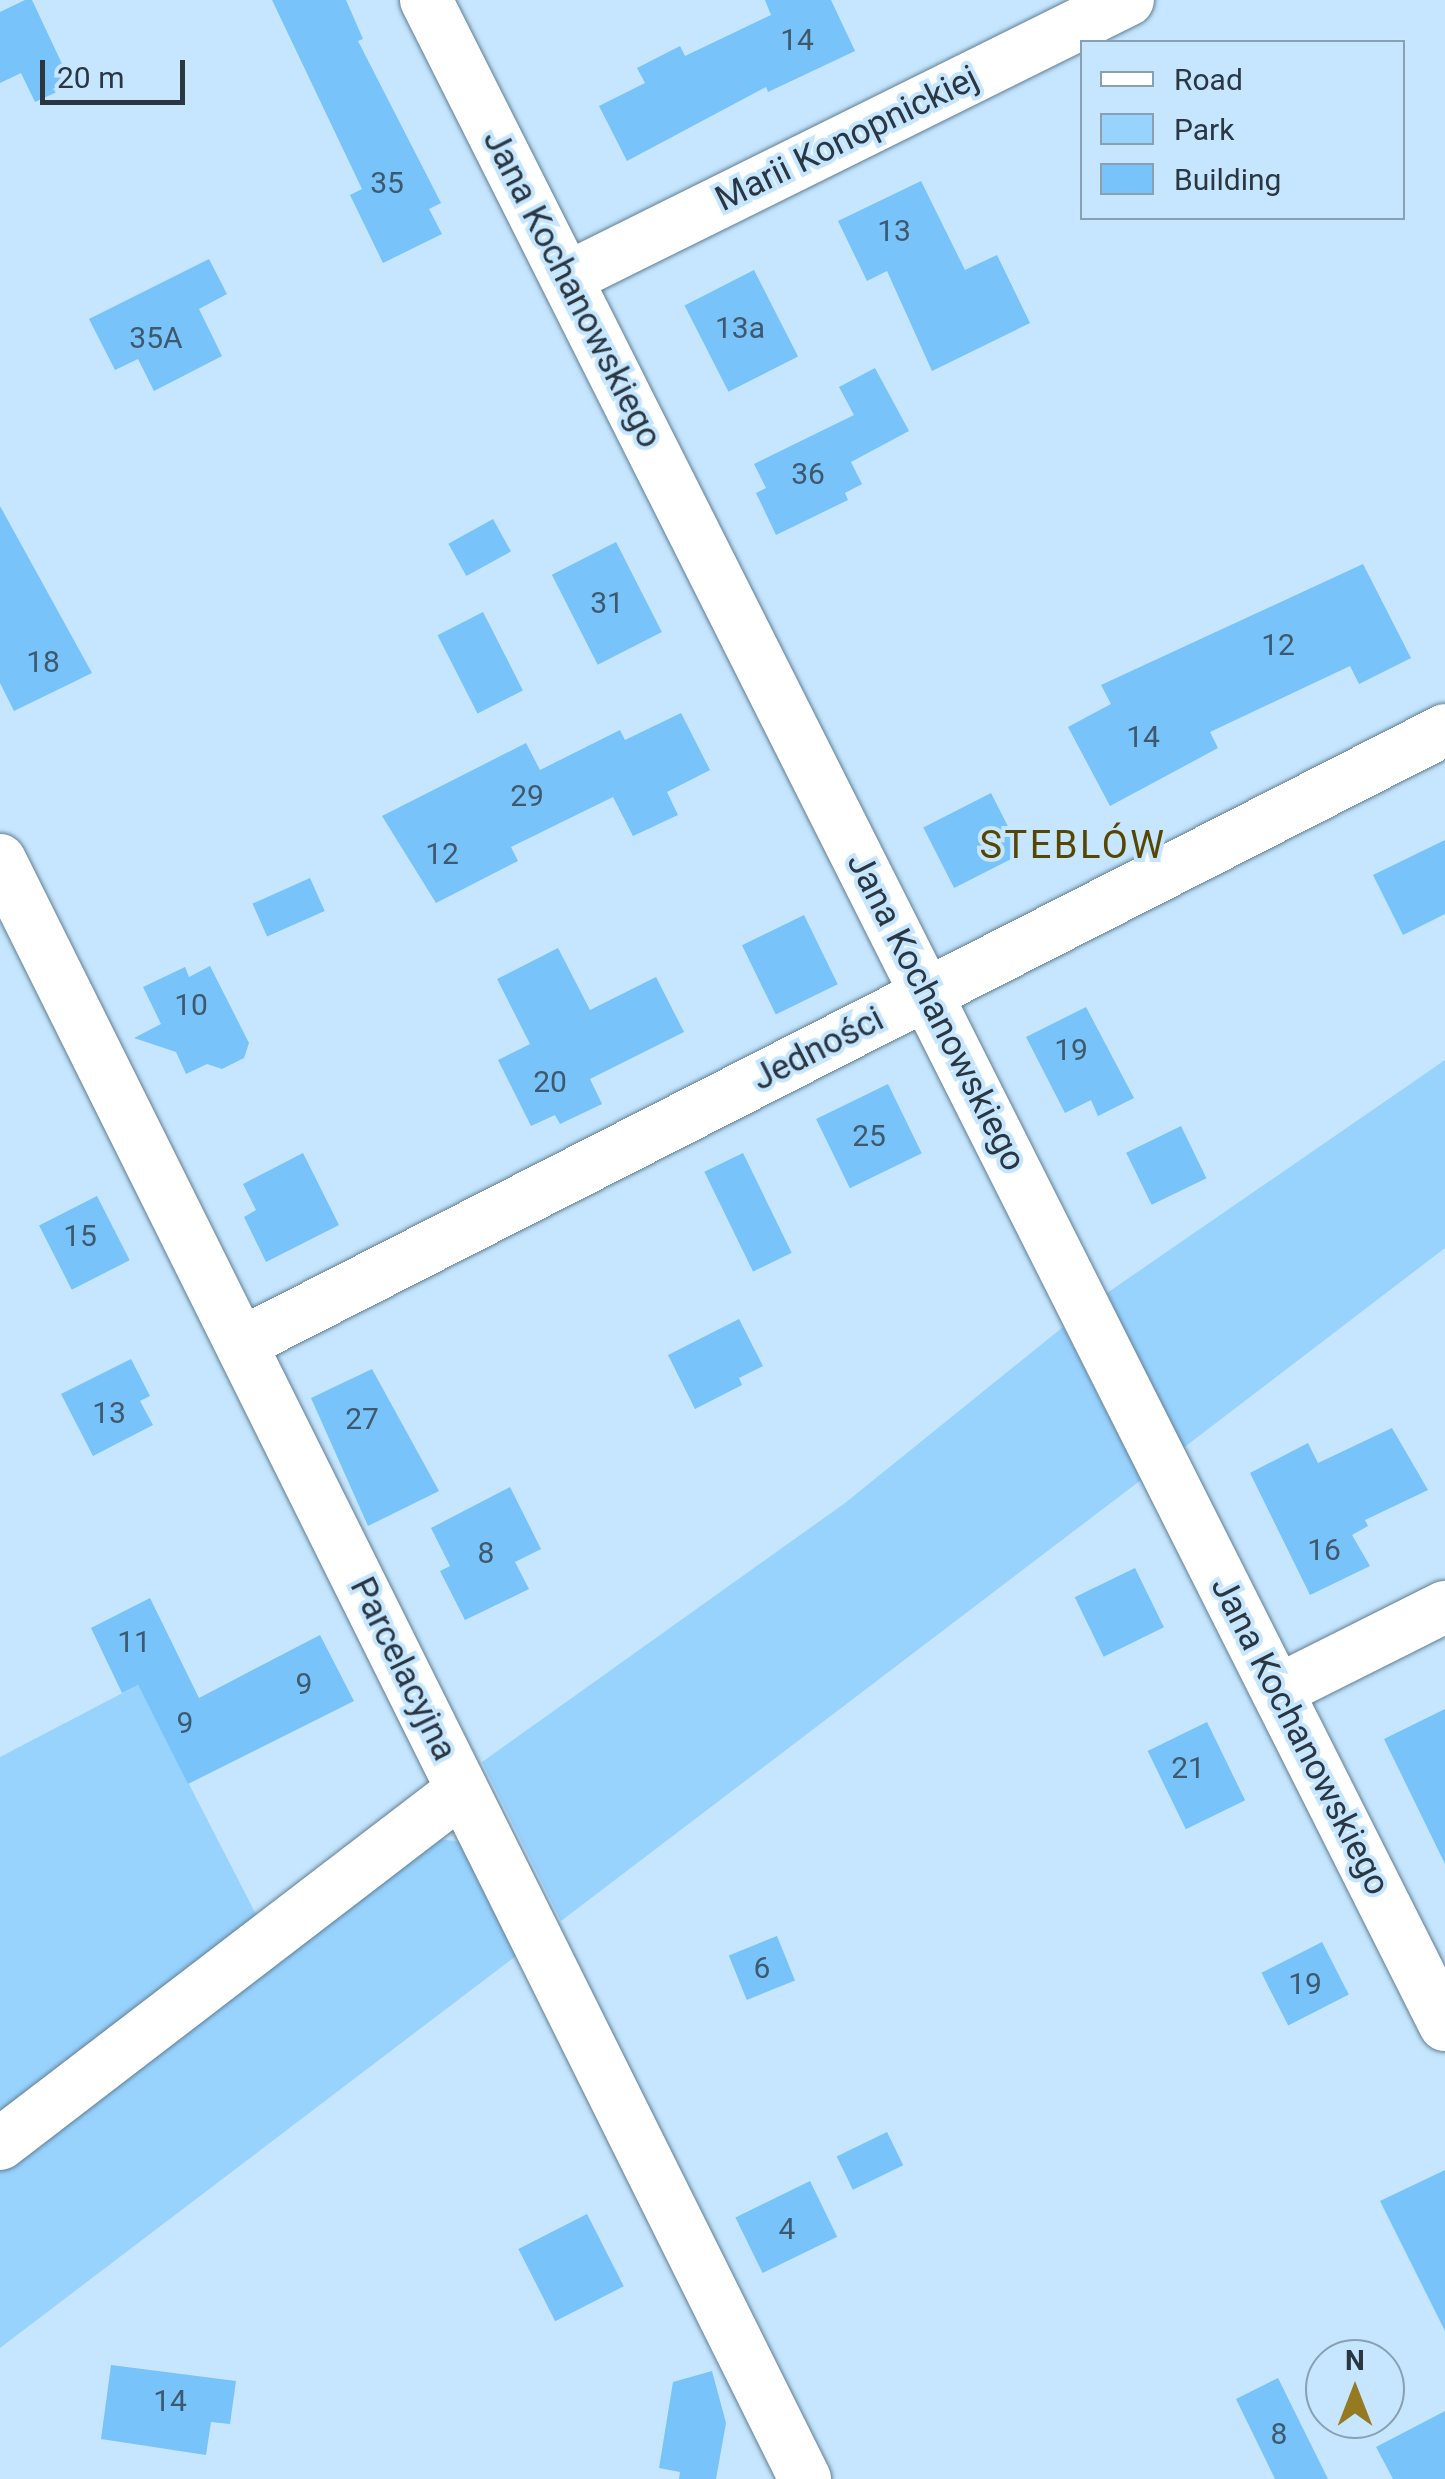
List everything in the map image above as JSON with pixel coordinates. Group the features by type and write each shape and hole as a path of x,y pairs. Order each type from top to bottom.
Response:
{"street":[{"name":"Jana Kochanowskiego","path":"426,0 1445,2025"},
{"name":"Marii Konopnickiej","path":"566,278 1128,0"},
{"name":"Jedności","path":"244,1342 1445,730"},
{"name":"Parcelacyjna","path":"0,860 244,1342 805,2479"},
{"path":"1277,1691 1445,1607"},
{"path":"0,2144 462,1790"}],"green space":[{"path":"1445,1060 1445,1248 1182,1449 1107,1293"},
{"path":"1063,1327 1141,1480 561,1921 482,1762 845,1503"},
{"path":"138,1685 260,1922 0,2114 0,1757"},
{"path":"429,1838 463,1842 525,1949 0,2348 0,2167"}],"building":[{"path":"32,0 72,85 35,102 21,73 0,83 0,12"},
{"path":"272,0 346,0 363,39 358,41 441,203 429,209 442,234 383,263 350,195 362,189"},
{"path":"765,0 831,0 855,51 768,92 766,87 627,161 599,106 645,83 637,68 680,46 685,56 771,15"},
{"path":"921,181 965,270 997,255 1030,323 932,371 887,271 867,281 838,221"},
{"path":"209,259 227,294 199,309 222,356 154,391 138,359 115,370 89,319"},
{"path":"754,270 798,356 729,392 685,305"},
{"path":"875,368 909,431 851,462 862,484 845,493 848,500 776,535 756,493 766,488 754,464 854,415 839,387"},
{"path":"0,506 92,673 14,711 0,683"},
{"path":"493,519 511,551 466,576 448,544"},
{"path":"616,542 662,632 598,665 552,575"},
{"path":"1363,564 1411,658 1359,684 1350,666 1210,732 1218,748 1110,806 1068,727 1111,704 1101,685"},
{"path":"483,612 523,690 478,714 438,635"},
{"path":"681,713 710,770 667,792 678,815 633,836 613,797 511,847 518,861 436,903 382,816 526,743 540,770 620,730 625,740"},
{"path":"991,793 1022,854 954,888 923,828"},
{"path":"1445,840 1445,914 1403,935 1373,875"},
{"path":"310,878 325,911 267,937 252,904"},
{"path":"804,915 838,984 776,1014 742,945"},
{"path":"558,948 590,1010 656,977 684,1032 590,1079 602,1104 560,1124 555,1115 531,1126 498,1060 530,1044 497,979"},
{"path":"210,966 249,1043 244,1058 222,1069 207,1064 186,1074 176,1052 134,1038 161,1024 143,987 185,967 189,977"},
{"path":"1086,1007 1134,1098 1098,1116 1091,1100 1065,1113 1026,1037"},
{"path":"888,1084 922,1153 850,1188 816,1119"},
{"path":"1181,1126 1206,1178 1152,1205 1126,1153"},
{"path":"303,1153 339,1225 266,1262 244,1217 256,1210 243,1184"},
{"path":"743,1153 792,1253 753,1272 704,1172"},
{"path":"97,1196 130,1260 72,1290 39,1226"},
{"path":"739,1319 763,1366 739,1378 742,1385 695,1409 668,1355"},
{"path":"131,1359 150,1396 140,1401 153,1425 93,1456 61,1394"},
{"path":"372,1369 439,1491 368,1526 311,1398"},
{"path":"1392,1428 1428,1490 1365,1520 1368,1526 1352,1535 1370,1566 1310,1595 1250,1473 1308,1443 1318,1463"},
{"path":"510,1487 541,1549 515,1562 529,1589 465,1620 440,1571 450,1566 431,1528"},
{"path":"1135,1568 1164,1627 1104,1657 1075,1597"},
{"path":"150,1598 199,1698 320,1635 354,1701 188,1784 138,1685 122,1693 91,1628"},
{"path":"1445,1709 1445,1864 1384,1739"},
{"path":"1207,1722 1245,1800 1186,1829 1148,1751"},
{"path":"777,1936 795,1981 747,2000 729,1955"},
{"path":"1322,1942 1349,1995 1288,2025 1261,1973"},
{"path":"887,2132 903,2165 853,2190 837,2157"},
{"path":"1445,2170 1445,2331 1380,2201"},
{"path":"810,2181 837,2237 763,2273 735,2217"},
{"path":"587,2214 624,2286 555,2321 518,2249"},
{"path":"111,2365 236,2381 230,2424 211,2422 206,2455 101,2439"},
{"path":"712,2371 726,2423 716,2479 679,2479 680,2472 659,2468 673,2382"},
{"path":"1278,2378 1328,2479 1275,2479 1236,2399"},
{"path":"1445,2411 1445,2479 1393,2479 1376,2447 1391,2439 1405,2439 1405,2432"}],"district":[{"name":"STEBLÓW","path":"1073,846"}]}
